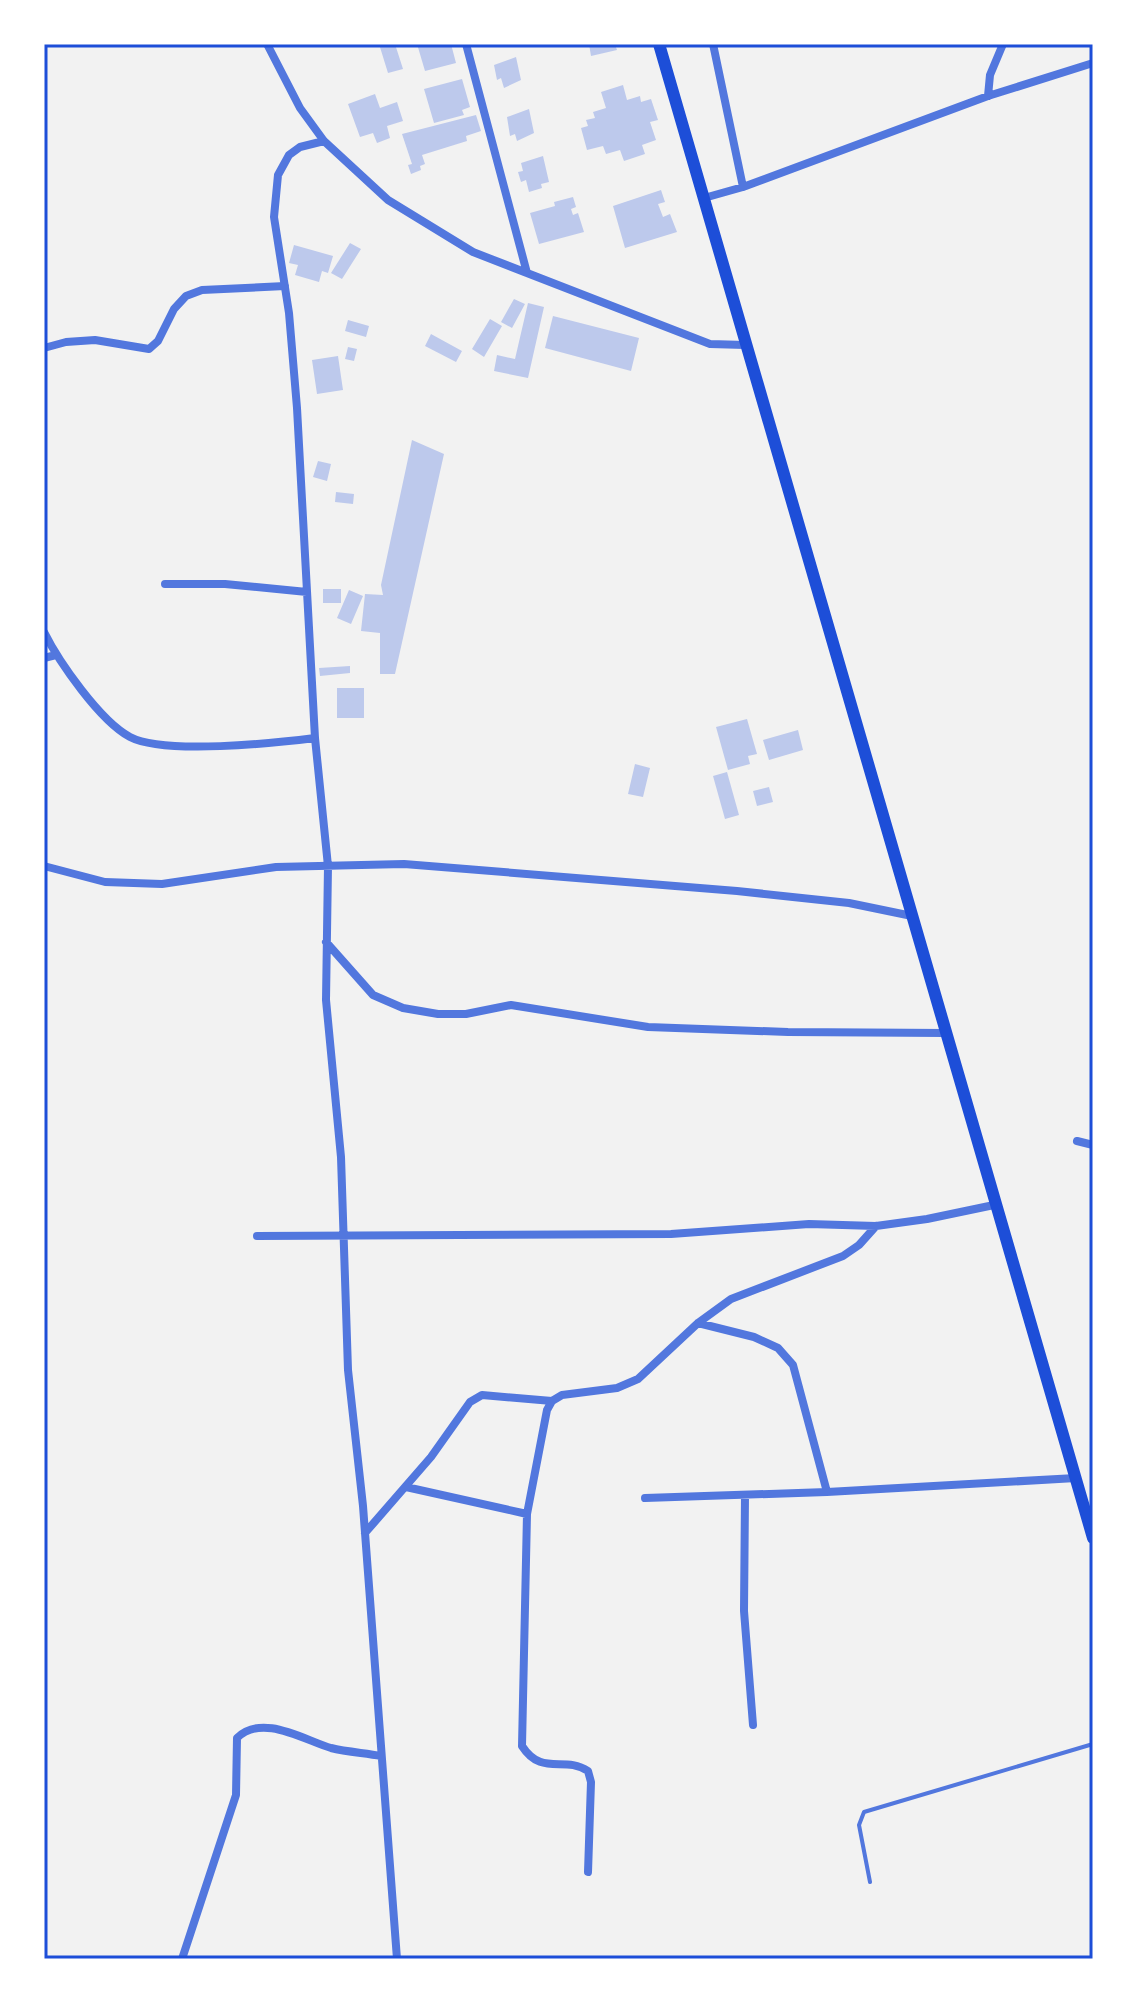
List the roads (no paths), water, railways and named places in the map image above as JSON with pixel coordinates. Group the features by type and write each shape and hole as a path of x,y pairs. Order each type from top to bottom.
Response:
{"main road":[{"path":"659,44 1093,1538"}],"street":[{"path":"267,44 300,108 324,141 388,200 473,252 710,344 745,345"},
{"path":"466,44 527,273"},
{"path":"713,44 743,187"},
{"path":"988,96 990,75 1003,44"},
{"path":"704,198 743,187 988,96 1093,63"},
{"path":"324,141 300,147 289,155 278,175 274,217 285,286 297,408 315,738 328,866 326,1000 341,1157 348,1370 365,1533 397,1959"},
{"path":"44,348 66,342 95,340 149,349 158,341 174,309 186,296 202,290 285,286"},
{"path":"165,584 225,584 307,592"},
{"path":"44,632 56,655 109,721 131,737 151,743 196,746 315,738"},
{"path":"44,658 56,655"},
{"path":"44,866 105,882 162,884 276,867 404,864 494,869 835,901 912,916"},
{"path":"326,942 373,995 403,1008 438,1014 466,1014 511,1005 648,1027 945,1033"},
{"path":"1077,1141 1093,1145"},
{"path":"257,1236 425,1234 506,1237 656,1234 809,1224 876,1226 994,1205"},
{"path":"588,1872 591,1782 588,1771 581,1766 541,1763 530,1758 522,1746 527,1514 547,1410 552,1401 562,1395 617,1388 638,1379 698,1323 731,1299 843,1256 859,1245 876,1226"},
{"path":"698,1323 754,1337 778,1348 793,1365 827,1492"},
{"path":"365,1533 431,1457 470,1402 482,1395 552,1401"},
{"path":"645,1498 745,1496 1076,1478"},
{"path":"406,1487 527,1514"},
{"path":"745,1496 744,1611 753,1725"},
{"path":"182,1959 236,1795 237,1738 243,1732 264,1728 283,1730 335,1749 381,1756"}],"lane":[{"path":"870,1882 859,1825 864,1812 1093,1744"}]}
